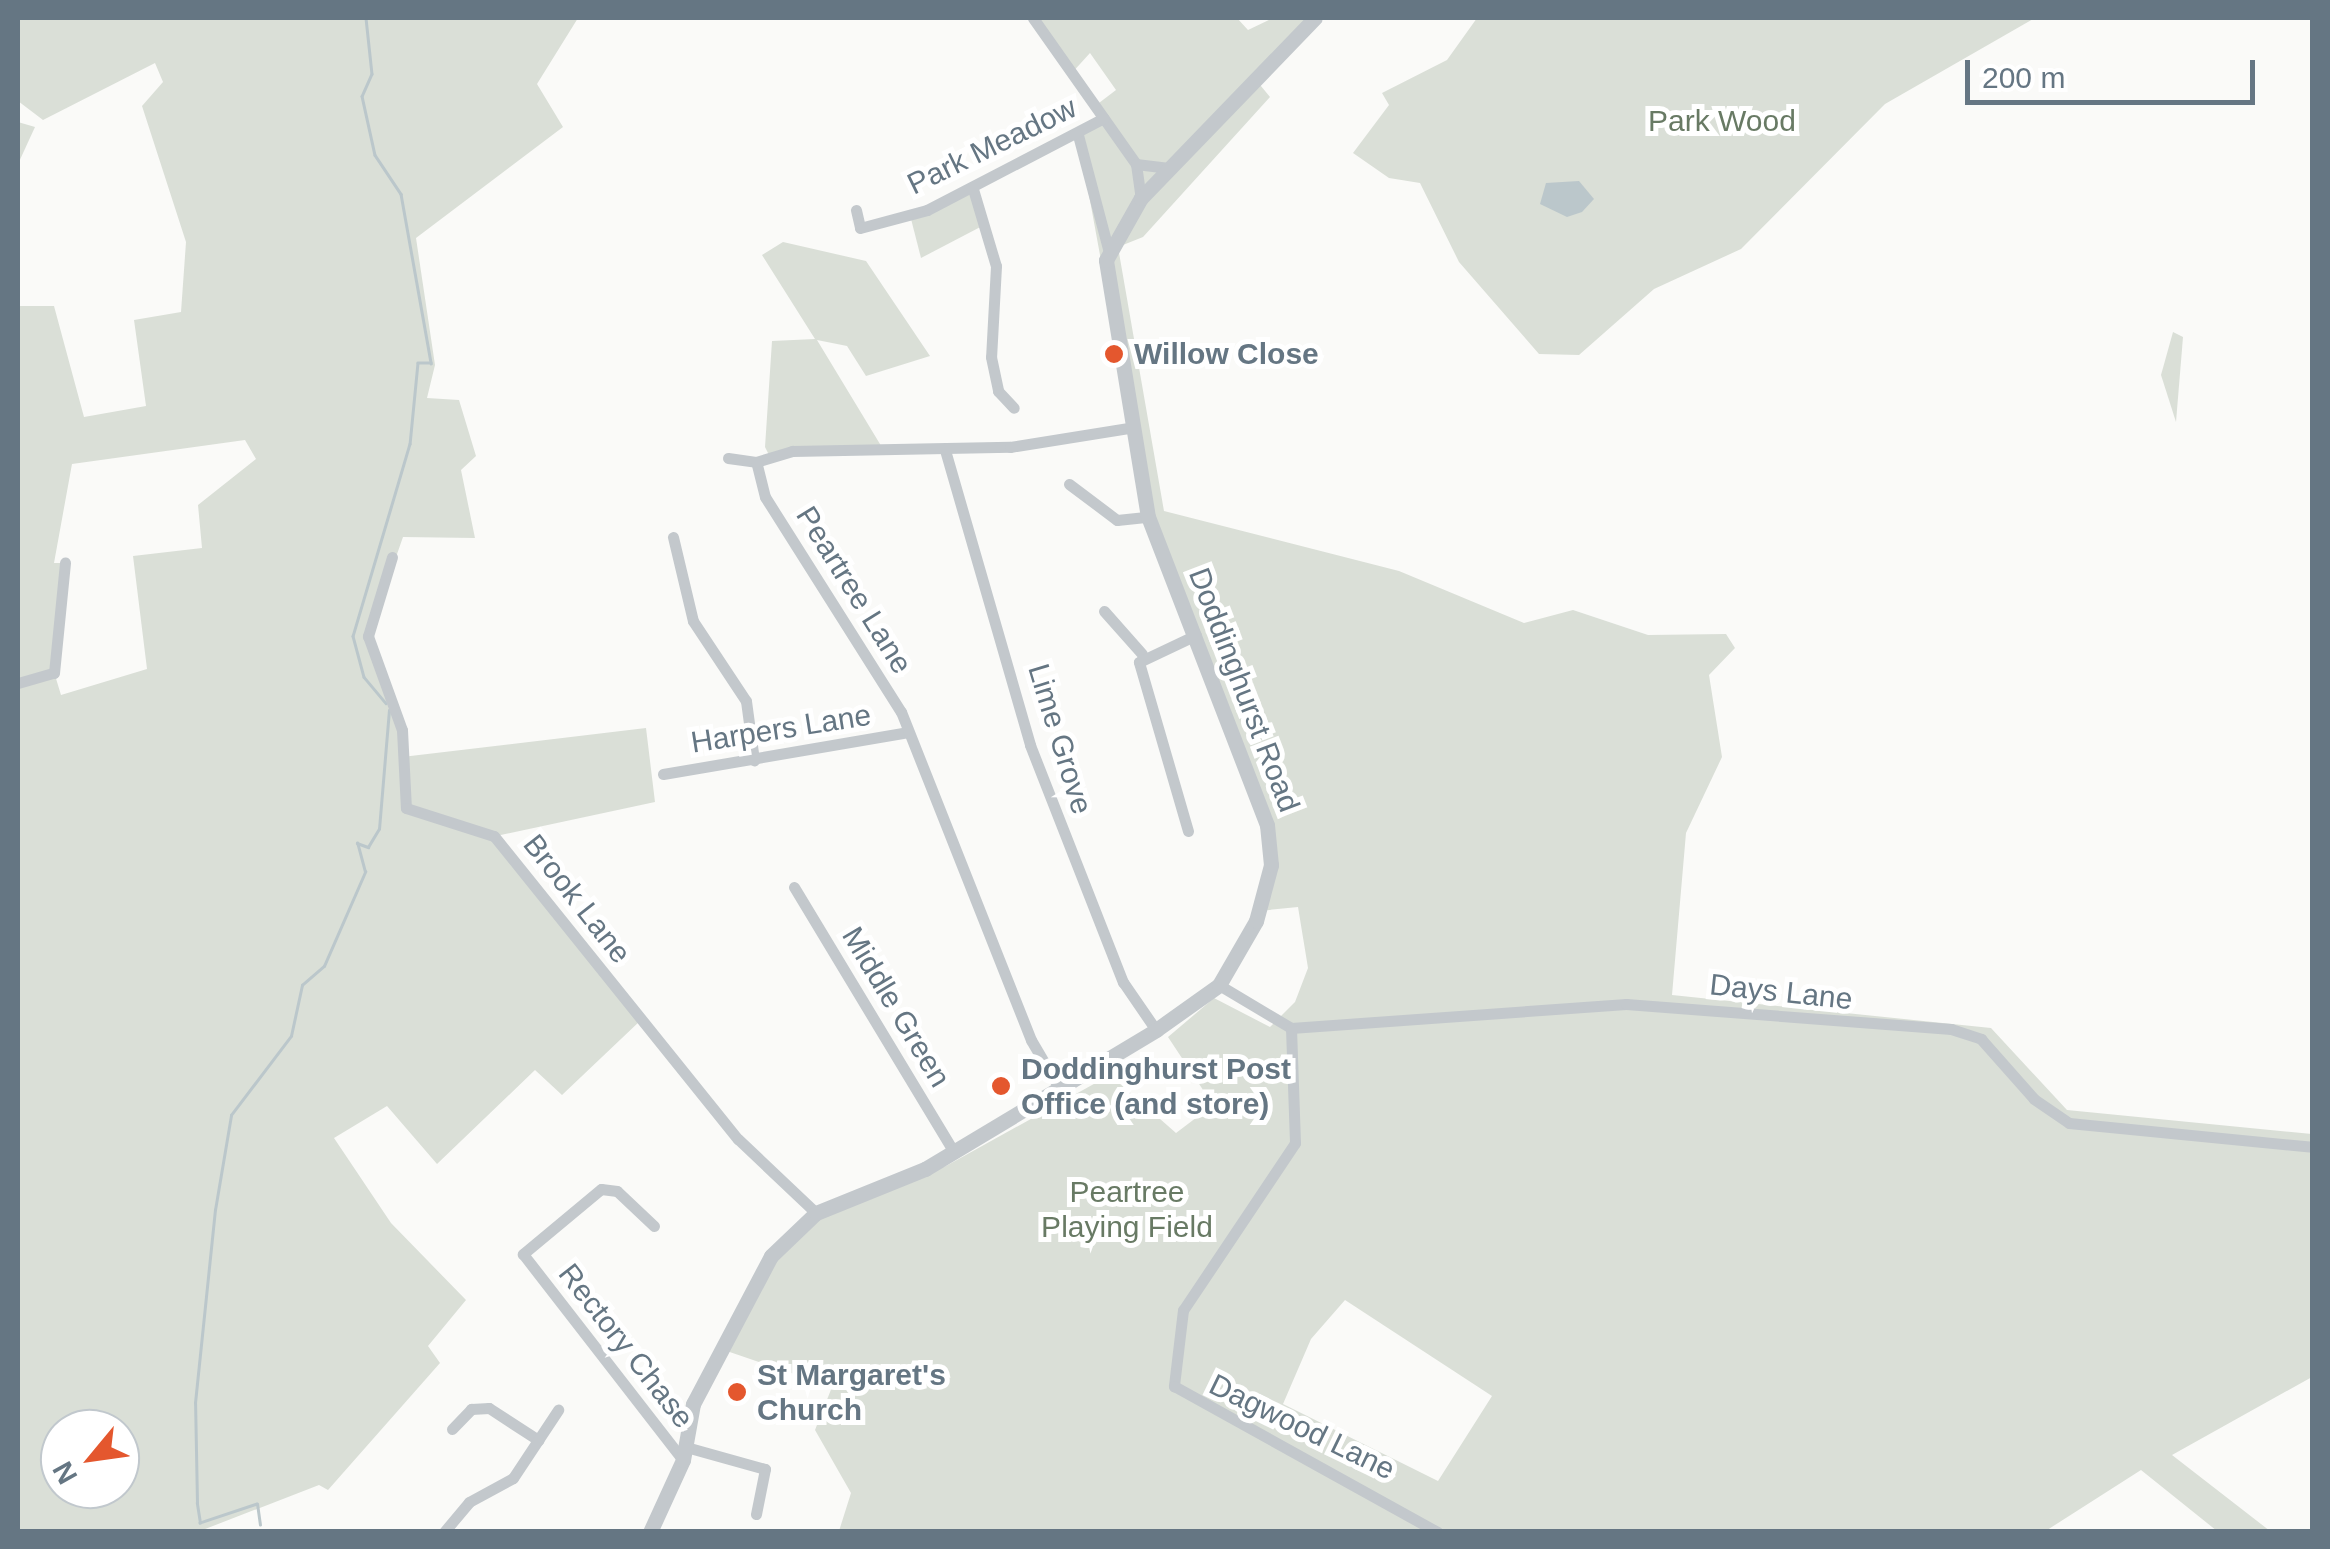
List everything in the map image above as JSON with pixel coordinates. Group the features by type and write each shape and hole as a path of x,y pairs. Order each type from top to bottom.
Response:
{"street":[{"path":"1033,18 1136,164 1141,198"},
{"path":"1109,252 1141,198 1315,18"},
{"name":"Park Meadow","path":"856,210 860,228 973,189 1042,146 1078,135 1104,118"},
{"path":"1078,135 1109,252"},
{"path":"1136,164 1171,168"},
{"path":"973,189 996,266 990,357 998,391 1014,408"},
{"name":"Doddinghurst Road","path":"650,1532 684,1453 693,1404 730,1319 771,1256 816,1212 954,1152 1156,1030 1219,985 1256,921 1270,844 1196,635 1148,517 1128,428 1109,252"},
{"path":"728,458 756,462 792,451 945,450 1128,428"},
{"name":"Lime Grove","path":"945,450 1030,745 1123,982 1156,1030"},
{"name":"Peartree Lane","path":"756,462 765,497 870,656 908,732 1031,1040 1061,1090"},
{"path":"1070,484 1117,520 1148,517"},
{"path":"674,537 693,622 746,701 754,760"},
{"name":"Brook Lane","path":"392,557 368,636 402,730 406,808 494,836 738,1139 816,1212"},
{"path":"18,683 54,673 65,564"},
{"path":"1104,611 1142,654 1139,679 1188,831"},
{"path":"1142,654 1196,635"},
{"name":"Harpers Lane","path":"663,774 908,732"},
{"name":"Middle Green","path":"794,887 954,1152"},
{"path":"1219,985 1292,1028"},
{"name":"Days Lane","path":"1292,1028 1626,1004 1951,1028 1981,1038 2034,1100 2070,1123 2312,1147"},
{"name":"Dagwood Lane","path":"1292,1028 1295,1143 1183,1310 1174,1386 1436,1532"},
{"name":"Rectory Chase","path":"654,1226 618,1191 602,1189 523,1254 684,1453"},
{"path":"452,1429 471,1409 489,1408 538,1440"},
{"path":"444,1532 469,1502 513,1478 558,1410"},
{"path":"684,1453 765,1469 756,1514"}],"green space":[{"path":"18,18 578,18 537,84 563,127 416,238 435,365 427,398 459,400 476,456 461,470 475,538 403,537 368,637 396,704 402,757 646,728 655,802 496,836 641,1020 562,1095 535,1070 437,1164 387,1106 334,1138 391,1223 466,1300 428,1346 440,1363 328,1490 319,1485 200,1531 18,1531 18,306 54,306 84,417 146,406 134,320 181,312 186,242 142,106 163,82 155,63 43,120 18,101","holes":["245,440 256,459 198,505 202,548 133,556 147,669 61,695 54,672 65,563 54,563 72,464"]},
{"name":"Peartree Playing Field","path":"1033,18 1237,18 1248,30 1273,18 1315,18 1256,80 1270,97 1143,237 1118,247 1164,511 1399,571 1524,623 1573,610 1648,635 1726,634 1735,648 1709,675 1722,757 1686,833 1672,995 1991,1028 2067,1110 2312,1134 2312,1377 2172,1455 2270,1531 2217,1531 2141,1470 2044,1532 839,1531 851,1493 815,1430 832,1387 718,1348 771,1256 816,1213 946,1166 1110,1075 1176,1133 1213,1105 1168,1037 1214,998 1270,1027 1295,1002 1308,968 1298,907 1259,911 1270,844 1148,517 1078,135 1104,119 1095,106 1116,90 1090,53 1070,75","holes":["1345,1300 1492,1396 1438,1481 1283,1404 1311,1339"]},
{"name":"Park Wood","path":"1477,18 2035,18 1885,104 1741,249 1654,289 1579,355 1539,354 1459,262 1420,183 1389,178 1353,153 1389,105 1382,93 1447,60"},
{"path":"18,122 35,127 18,164"},
{"path":"973,189 988,223 921,258 910,215"},
{"path":"783,242 866,261 930,356 866,376 847,346 817,340 883,449 769,455 765,447 772,341 815,339 762,255"},
{"path":"2173,332 2183,337 2176,422 2161,375"}],"shaded area":[{"path":"1579,181 1594,199 1582,212 1567,217 1540,204 1546,183"}],"waterway":[{"path":"366,18 372,74 362,96 375,155 401,194 431,363 418,363 410,444 353,636 364,677 386,703"},
{"path":"260,1525 257,1504 200,1523 197,1503 195,1403 215,1210 231,1115 291,1036 302,985 324,966 365,872 357,843 368,847 379,829 389,710"}],"place":[{"name":"Willow Close","path":"1114,354"},
{"name":"Doddinghurst Post Office (and store)","path":"1001,1086"},
{"name":"St Margaret's Church","path":"737,1392"}]}
